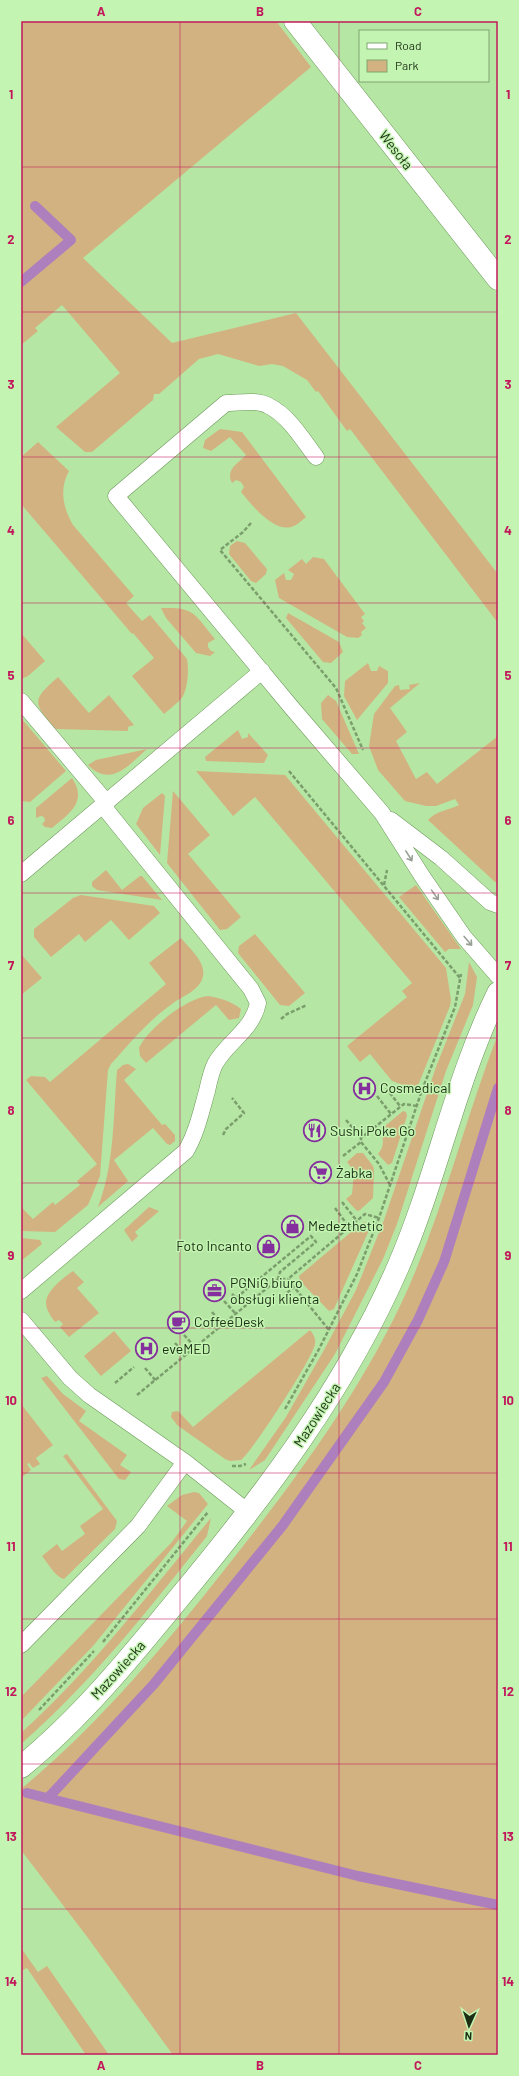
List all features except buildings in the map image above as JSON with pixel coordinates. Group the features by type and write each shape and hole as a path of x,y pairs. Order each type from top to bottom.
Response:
{"street":[{"name":"Wesoła","path":"295,21 498,279"},
{"name":"Mazowiecka","path":"21,1767 57,1735 118,1672 248,1512 287,1459 351,1363 383,1301 413,1229 463,1076 498,993"}],"lane":[{"path":"316,457 284,416 269,405 249,402 226,404 205,419 116,496 382,813 422,876 472,946 498,976"},
{"path":"21,874 262,671"},
{"path":"21,701 105,804 251,989 258,1003 255,1016 242,1033 222,1052 214,1067 196,1134 186,1151 21,1291"},
{"path":"382,813 441,858 490,902 498,906"},
{"path":"21,1320 70,1378 89,1395 185,1462 248,1512"},
{"path":"21,1645 138,1526 185,1462"}],"path":[{"path":"251,523 243,532 220,550 336,688 364,755"},
{"path":"289,771 460,978"},
{"path":"283,1411 329,1330 357,1274 379,1218 417,1106 455,1007 460,978 466,956 472,946"},
{"path":"276,1023 287,1014 307,1005"},
{"path":"386,1088 400,1106"},
{"path":"222,1136 226,1129 244,1113 230,1095"},
{"path":"376,1096 391,1114"},
{"path":"361,1138 400,1106 404,1104 417,1106"},
{"path":"346,1120 361,1138 361,1142 379,1164 390,1185"},
{"path":"343,1156 361,1142"},
{"path":"342,1202 357,1221"},
{"path":"335,1208 349,1227"},
{"path":"278,1279 288,1279 366,1214 379,1218"},
{"path":"131,1394 139,1397 278,1279 280,1272 316,1242 311,1236 236,1298 232,1294"},
{"path":"288,1279 329,1330"},
{"path":"287,1293 294,1287"},
{"path":"224,1301 236,1314"},
{"path":"212,1312 223,1325"},
{"path":"184,1335 196,1348"},
{"path":"175,1342 186,1356"},
{"path":"111,1387 134,1367"},
{"path":"145,1368 156,1381"},
{"path":"100,1645 251,1459"},
{"path":"230,1465 240,1466 246,1464"},
{"path":"34,1714 95,1650"}],"green space":[{"path":"21,21 276,21 311,67 83,258 172,343 296,313 498,574 498,623 350,429 347,431 318,391 316,392 307,380 283,366 272,364 259,366 218,354 199,359 159,394 154,394 153,400 92,452 85,452 56,427 120,373 62,305 35,328 38,331 21,345"},
{"path":"220,429 242,432 306,517 294,526 287,528 272,522 257,510 241,492 244,487 241,482 236,480 232,483 230,478 233,467 246,455 230,437 211,451 203,448 205,440"},
{"path":"38,442 69,471 63,492 65,505 70,519 73,525 134,596 126,603 142,621 150,615 187,659 188,668 185,691 181,699 164,714 132,676 154,658 21,504 21,457"},
{"path":"237,541 245,543 267,569 266,574 256,583 251,581 229,554 230,546"},
{"path":"313,557 324,559 365,614 361,617 364,621 362,623 366,628 361,632 362,635 358,638 347,637 279,598 275,580 284,573 286,580 291,580 294,574 288,570 302,559 306,564"},
{"path":"161,608 181,609 188,611 198,618 215,639 208,643 208,647 211,651 215,652 210,656 196,653 166,618"},
{"path":"288,613 339,642 343,652 331,663 323,662 286,618"},
{"path":"21,633 45,661 28,676 21,679"},
{"path":"368,663 371,671 377,671 379,666 388,671 388,683 357,720 344,696 345,681"},
{"path":"58,677 89,713 109,695 134,725 128,727 128,731 55,729 42,713 38,702 43,691"},
{"path":"420,683 390,708 407,732 396,741 416,779 427,772 437,784 498,736 498,882 495,882 428,820 439,813 459,805 455,799 436,806 426,806 405,801 378,770 369,746 374,714 395,686 399,685 400,690 410,689 409,685"},
{"path":"328,695 336,701 359,754 352,754 322,719 321,703"},
{"path":"21,718 66,771 30,802 21,801"},
{"path":"238,730 242,739 248,737 248,733 268,755 264,763 206,761 205,757"},
{"path":"147,749 119,772 112,774 96,772 88,765 96,760"},
{"path":"196,771 285,775 446,968 451,1000 450,1006 417,1088 408,1093 405,1091 406,1086 392,1081 370,1054 360,1062 347,1046 407,997 402,991 412,983 255,797 233,816"},
{"path":"72,778 78,794 74,807 65,818 52,828 45,827 42,824 45,821 44,817 41,816 36,818 36,808"},
{"path":"173,791 210,835 188,854 241,917 227,929 220,930 167,863"},
{"path":"162,793 165,796 160,855 136,824 143,808"},
{"path":"106,870 122,890 142,876 162,900 97,890 92,886 92,882"},
{"path":"416,885 461,949 449,949 445,952 399,897"},
{"path":"81,895 154,906 160,913 129,940 111,920 85,942 79,934 51,957 34,937 34,929 73,898"},
{"path":"255,934 305,993 289,1006 280,1005 238,953 239,946"},
{"path":"181,938 199,960 202,966 203,976 195,989 155,1017 111,1064 108,1070 100,1176 88,1205 55,1232 21,1231 21,1207 33,1219 53,1202 55,1205 80,1185 77,1181 97,1164 26,1080 31,1076 45,1077 50,1082 166,984 149,963"},
{"path":"21,954 42,978 21,995"},
{"path":"469,962 477,977 473,1005 446,1071 397,1224 383,1259 335,1354 265,1460 249,1470 286,1417 356,1290 384,1220 436,1067 465,994"},
{"path":"208,996 225,1000 237,1006 241,1009 239,1018 229,1020 216,1005 146,1063 140,1056 139,1048 159,1023 179,1008 199,998"},
{"path":"498,1034 498,2055 173,2055 88,1938 21,1850 21,1789 77,1739 129,1685 178,1628 273,1507 341,1411 381,1343 414,1275 440,1207 485,1068"},
{"path":"128,1064 136,1069 124,1080 162,1125 165,1124 175,1135 175,1141 170,1145 167,1144 153,1128 114,1160 128,1181 98,1207 108,1174 114,1122 117,1070 123,1065"},
{"path":"403,1111 406,1112 407,1116 392,1163 388,1165 378,1154 382,1148 383,1142 379,1131"},
{"path":"357,1153 363,1153 373,1166 374,1170 373,1198 357,1211 346,1199 352,1194 354,1171 347,1162"},
{"path":"149,1207 159,1211 135,1232 138,1236 132,1242 124,1230"},
{"path":"363,1222 368,1223 370,1228 334,1309 329,1311 300,1281 299,1276"},
{"path":"21,1238 40,1240 42,1244 21,1261"},
{"path":"73,1271 84,1282 77,1288 99,1313 69,1337 60,1327 63,1324 59,1320 55,1322 51,1316 46,1305 46,1300 50,1291"},
{"path":"310,1330 315,1338 315,1344 305,1366 269,1423 248,1453 241,1460 230,1461 225,1459 177,1425 171,1417 172,1412 178,1411 193,1427"},
{"path":"114,1331 131,1351 101,1376 84,1356"},
{"path":"47,1376 63,1394 86,1411 79,1421 127,1455 120,1465 131,1472 125,1480 119,1479 41,1378"},
{"path":"21,1404 53,1445 36,1458 40,1464 33,1468 29,1463 27,1464 31,1470 22,1477"},
{"path":"67,1454 117,1521 115,1529 64,1579 55,1573 42,1556 57,1544 62,1551 85,1534 80,1526 103,1509 63,1456"},
{"path":"194,1492 199,1493 208,1504 93,1646 21,1721 21,1697 172,1542 187,1521 167,1506 182,1495"},
{"path":"211,1518 207,1536 141,1618 72,1696 21,1744 21,1733 72,1683 120,1629"},
{"path":"21,1948 38,1972 47,1966 109,2055 86,2055 27,1968 21,1971 21,1963 23,1962 21,1960"}],"waterway":[{"path":"21,282 71,240 35,206"},
{"path":"48,1798 154,1684 283,1525 384,1382 418,1320 444,1262 498,1088"},
{"path":"27,1793 358,1876 498,1905"}],"place":[{"name":"Cosmedical","path":"364,1088"},
{"name":"Sushi Poke Go","path":"314,1131"},
{"name":"Żabka","path":"320,1173"},
{"name":"Medezthetic","path":"292,1226"},
{"name":"Foto Incanto","path":"268,1246"},
{"name":"PGNiG biuro obsługi klienta","path":"215,1291"},
{"name":"CoffeeDesk","path":"178,1322"},
{"name":"eveMED","path":"147,1349"}]}
